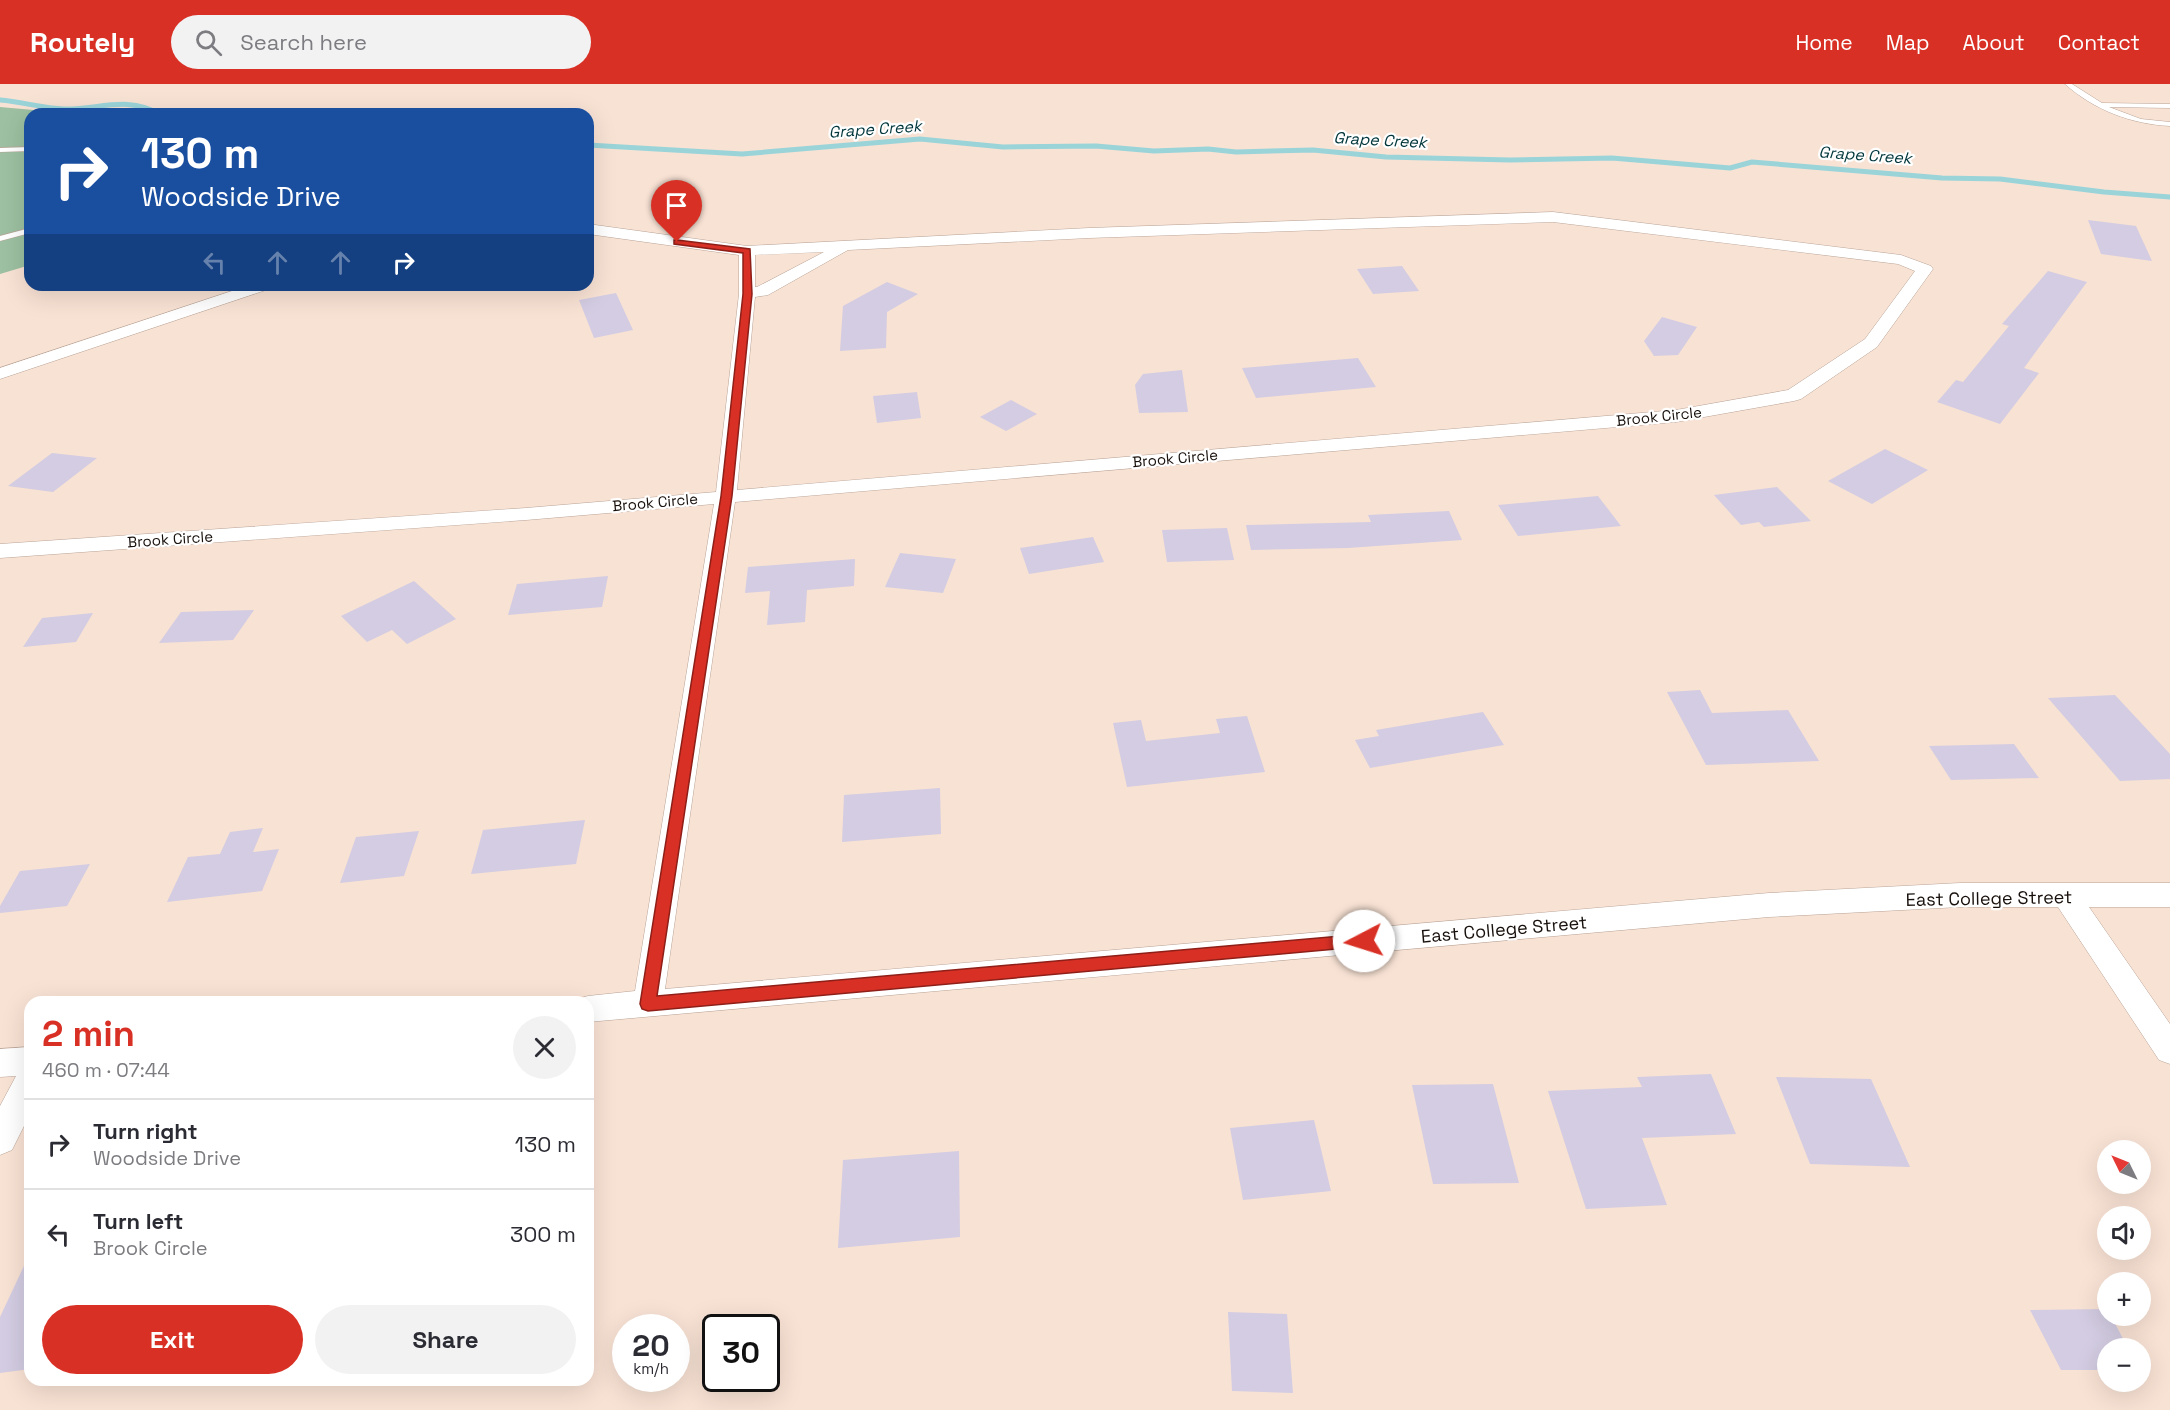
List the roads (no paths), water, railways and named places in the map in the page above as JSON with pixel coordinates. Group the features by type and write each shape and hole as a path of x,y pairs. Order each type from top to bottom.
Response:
{"street":[{"name":"Brook Circle","path":"0,551 526,514 1676,416 1794,395 1871,343 1925,269 1900,260 1553,217 1089,233 747,251 594,230"},
{"path":"747,294 762,291 846,246"},
{"path":"648,1004 726,496 747,294 747,251"},
{"path":"0,374 248,291"},
{"name":"East College Street","path":"594,1008 1769,905 1960,895 2170,895"},
{"path":"2066,896 2170,1050"},
{"path":"0,1063 24,1061"},
{"path":"0,1139 24,1093"}],"lane":[{"path":"2068,84 2108,111 2131,119 2170,124"},
{"path":"2100,105 2170,106"},
{"path":"0,150 24,149"},
{"path":"0,239 24,232"}],"waterway":[{"name":"Grape Creek","path":"0,100 56,108"},
{"name":"Grape Creek","path":"85,108 124,104 147,108"},
{"name":"Grape Creek","path":"594,145 742,154 920,139 1003,147 1096,146 1154,151 1208,149 1236,152 1313,150 1386,157 1510,160 1612,158 1730,168 1752,162 1942,178 2000,179 2104,192 2170,197"}]}
